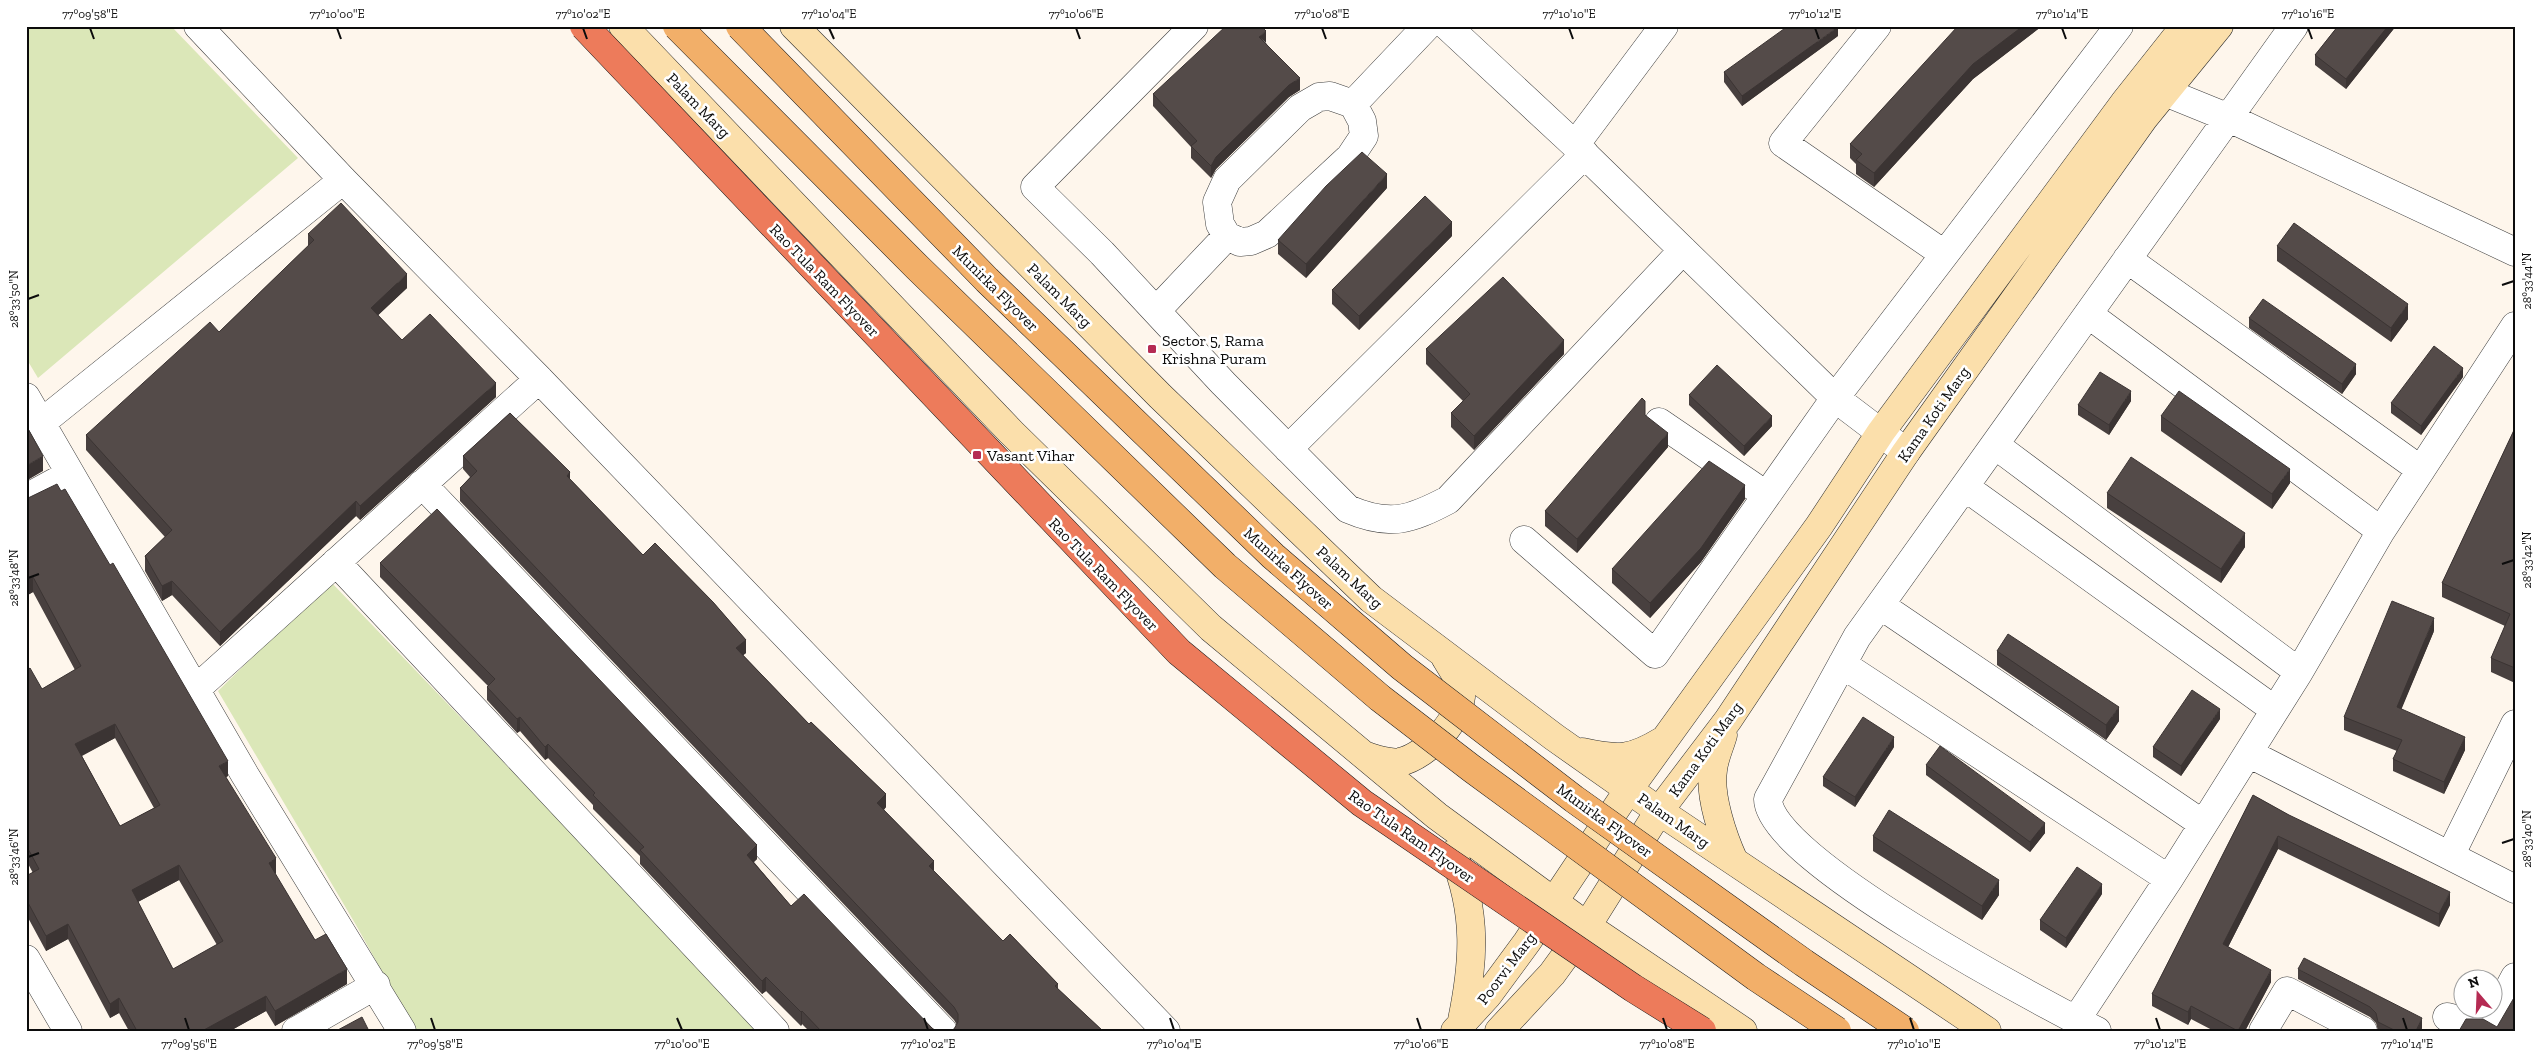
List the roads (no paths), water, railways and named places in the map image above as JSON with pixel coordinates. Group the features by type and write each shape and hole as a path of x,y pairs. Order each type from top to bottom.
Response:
{"highway":[{"name":"Rao Tula Ram Flyover","path":"584,26 1179,652 1362,803 1633,988 1702,1031"}],"main road":[{"name":"Palam Marg","path":"623,26 1031,452 1211,628 1437,816 1586,926 1743,1031"},
{"path":"677,26 918,268 1225,566 1380,698 1471,768 1756,977 1837,1031"},
{"name":"Munirka Flyover","path":"740,26 987,280 1280,562 1402,666 1574,799 1804,963 1905,1031"},
{"name":"Palam Marg","path":"794,26 1160,396 1370,599 1659,811 1987,1031"},
{"name":"Kama Koti Marg","path":"1629,789 1819,526 1881,432 2185,26"},
{"name":"Kama Koti Marg","path":"1586,926 1659,811 1728,720 1906,452 2144,118 2219,26"},
{"path":"1363,755 1379,760 1400,762 1424,749 1445,731 1459,710 1462,688 1444,654"},
{"path":"1728,720 1712,770 1717,810 1725,841 1734,861"},
{"path":"1574,750 1616,758 1640,755 1666,738"},
{"name":"Poorvi Marg","path":"1458,1028 1488,996 1629,789"},
{"path":"1437,816 1458,867 1469,905 1473,949 1470,983 1458,1028"},
{"name":"Poorvi Marg","path":"1499,1031 1552,974 1586,926"}],"street":[{"path":"198,26 343,180 539,379 1166,1031"},
{"path":"1194,26 1035,187 1102,253 1288,449 1348,508 1371,518 1393,520 1421,514 1448,500 1683,250"},
{"path":"1353,104 1427,26"},
{"path":"1447,26 1580,149 1835,398 1906,452"},
{"path":"1288,449 1580,149 1664,26"},
{"path":"1877,26 1783,143 1944,254"},
{"path":"1524,540 1655,654 1835,398 2119,26"},
{"path":"2294,26 1857,638 1768,799 1772,817 1789,837 1845,882 1972,964 2087,1025 2169,879 2299,672 2381,531 2515,326"},
{"path":"2139,85 2165,92 2229,118 2515,252"},
{"path":"1330,96 1353,104 1362,121 1364,136 1350,157 1267,234 1251,241 1240,242 1227,236 1220,224 1217,202 1227,180 1300,108 1319,97 1330,96"},
{"path":"41,423 343,180"},
{"path":"1156,311 1227,236"},
{"path":"2127,259 2421,470"},
{"path":"2088,314 2381,531"},
{"path":"196,689 539,379"},
{"path":"26,396 245,775 376,985 402,1031"},
{"path":"1659,422 1766,495"},
{"path":"1995,445 2299,672"},
{"path":"26,498 70,474"},
{"path":"422,484 943,1031"},
{"path":"1965,487 2275,710"},
{"path":"336,562 775,1031"},
{"path":"1880,605 2203,824"},
{"path":"1842,664 2169,879"},
{"path":"2450,856 2515,724"},
{"path":"2248,753 2515,889"},
{"path":"26,959 68,1031"},
{"path":"2447,1016 2476,1023 2484,1021 2493,1013 2515,978"},
{"path":"296,1031 376,985"},
{"path":"2263,1031 2287,991 2363,1031"}],"place":[{"name":"Sector 5, Rama Krishna Puram","path":"1152,349"},
{"name":"Vasant Vihar","path":"977,455"}]}
